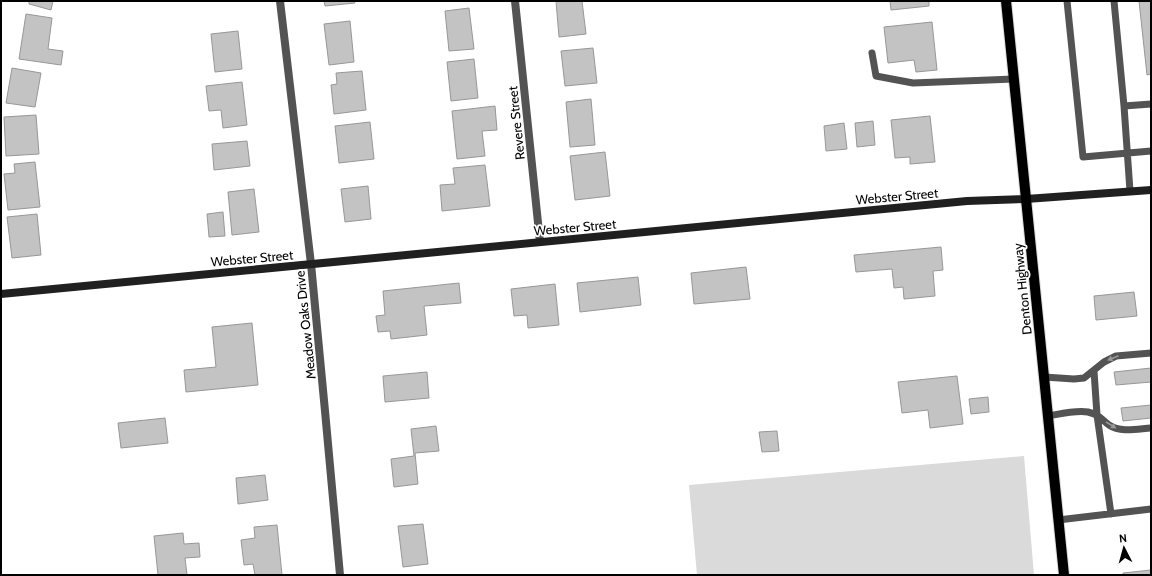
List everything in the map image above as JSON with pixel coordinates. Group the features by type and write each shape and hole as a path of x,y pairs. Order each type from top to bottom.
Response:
{"main road":[{"name":"Denton Highway","path":"1006,1 1064,575"}],"street":[{"name":"Meadow Oaks Drive","path":"280,1 311,264 326,411 340,575"},
{"name":"Revere Street","path":"515,1 540,242"},
{"name":"Webster Street","path":"1,294 967,201 1026,200 1151,190"}],"lane":[{"path":"1067,1 1083,157 1151,151"},
{"path":"1114,1 1130,191"},
{"path":"872,53 876,76 913,83 1014,79"},
{"path":"1124,106 1151,104"},
{"path":"1044,377 1084,378 1104,362 1116,356 1151,353"},
{"path":"1094,371 1097,415 1111,514"},
{"path":"1048,416 1087,412 1097,415 1109,425 1121,430 1151,428"},
{"path":"1058,520 1151,509"}],"shaded area":[{"path":"1024,456 1034,575 697,575 689,485"}],"building":[{"path":"29,1 53,1 51,10 29,4"},
{"path":"324,1 354,1 355,3 325,6"},
{"path":"556,1 582,1 586,34 559,37"},
{"path":"890,1 929,1 929,6 891,10"},
{"path":"1139,1 1151,1 1151,74 1147,75"},
{"path":"469,8 474,49 449,51 445,11"},
{"path":"26,14 52,18 48,49 63,51 61,65 19,59"},
{"path":"350,21 354,62 329,65 324,24"},
{"path":"932,22 937,70 916,72 914,60 888,63 884,27"},
{"path":"238,31 242,69 215,72 211,34"},
{"path":"593,48 597,83 565,86 561,51"},
{"path":"474,59 478,98 451,101 447,62"},
{"path":"12,68 41,73 35,107 6,103"},
{"path":"362,71 366,110 334,114 331,85 337,84 336,73"},
{"path":"242,82 247,125 223,128 221,110 209,111 206,86"},
{"path":"591,99 595,145 570,147 566,102"},
{"path":"495,106 497,130 482,131 485,156 457,159 452,111"},
{"path":"36,115 39,154 6,156 4,117"},
{"path":"930,116 935,162 910,164 910,157 895,158 891,120"},
{"path":"873,121 875,145 857,147 855,123"},
{"path":"370,122 374,159 339,163 335,126"},
{"path":"844,123 847,149 826,151 824,126"},
{"path":"247,141 250,166 214,170 212,144"},
{"path":"605,152 610,196 575,200 570,156"},
{"path":"35,162 40,207 8,210 4,174 15,173 14,164"},
{"path":"485,165 490,206 442,211 440,185 455,184 453,168"},
{"path":"368,186 371,219 345,222 341,189"},
{"path":"254,189 259,232 232,235 228,192"},
{"path":"223,212 225,236 209,237 207,214"},
{"path":"37,214 41,255 12,258 7,217"},
{"path":"941,247 943,270 933,271 935,296 904,299 903,287 894,288 892,269 856,272 854,255"},
{"path":"746,267 750,299 694,304 691,273"},
{"path":"638,277 641,305 580,312 577,283"},
{"path":"459,283 461,303 424,306 427,335 391,339 390,331 378,332 376,316 385,315 383,291"},
{"path":"555,284 559,325 528,328 527,315 514,316 511,289"},
{"path":"1134,292 1137,316 1096,320 1094,296"},
{"path":"252,323 258,385 186,392 184,370 216,367 212,327"},
{"path":"1151,368 1151,382 1116,385 1114,372"},
{"path":"427,372 429,398 385,402 383,376"},
{"path":"957,376 963,424 930,428 928,410 902,413 898,382"},
{"path":"988,397 989,412 971,414 969,399"},
{"path":"1151,405 1151,418 1123,421 1121,408"},
{"path":"165,418 168,443 121,448 118,423"},
{"path":"436,426 439,451 415,453 418,484 394,487 391,459 414,456 411,429"},
{"path":"777,431 779,451 762,452 759,432"},
{"path":"265,475 268,500 238,504 236,478"},
{"path":"423,524 428,564 403,567 398,526"},
{"path":"277,525 282,575 255,575 253,564 244,565 241,540 255,538 254,527"},
{"path":"183,533 184,544 199,543 200,557 185,558 187,575 158,575 154,536"},
{"path":"1151,570 1151,575 1123,575 1123,573"}]}
